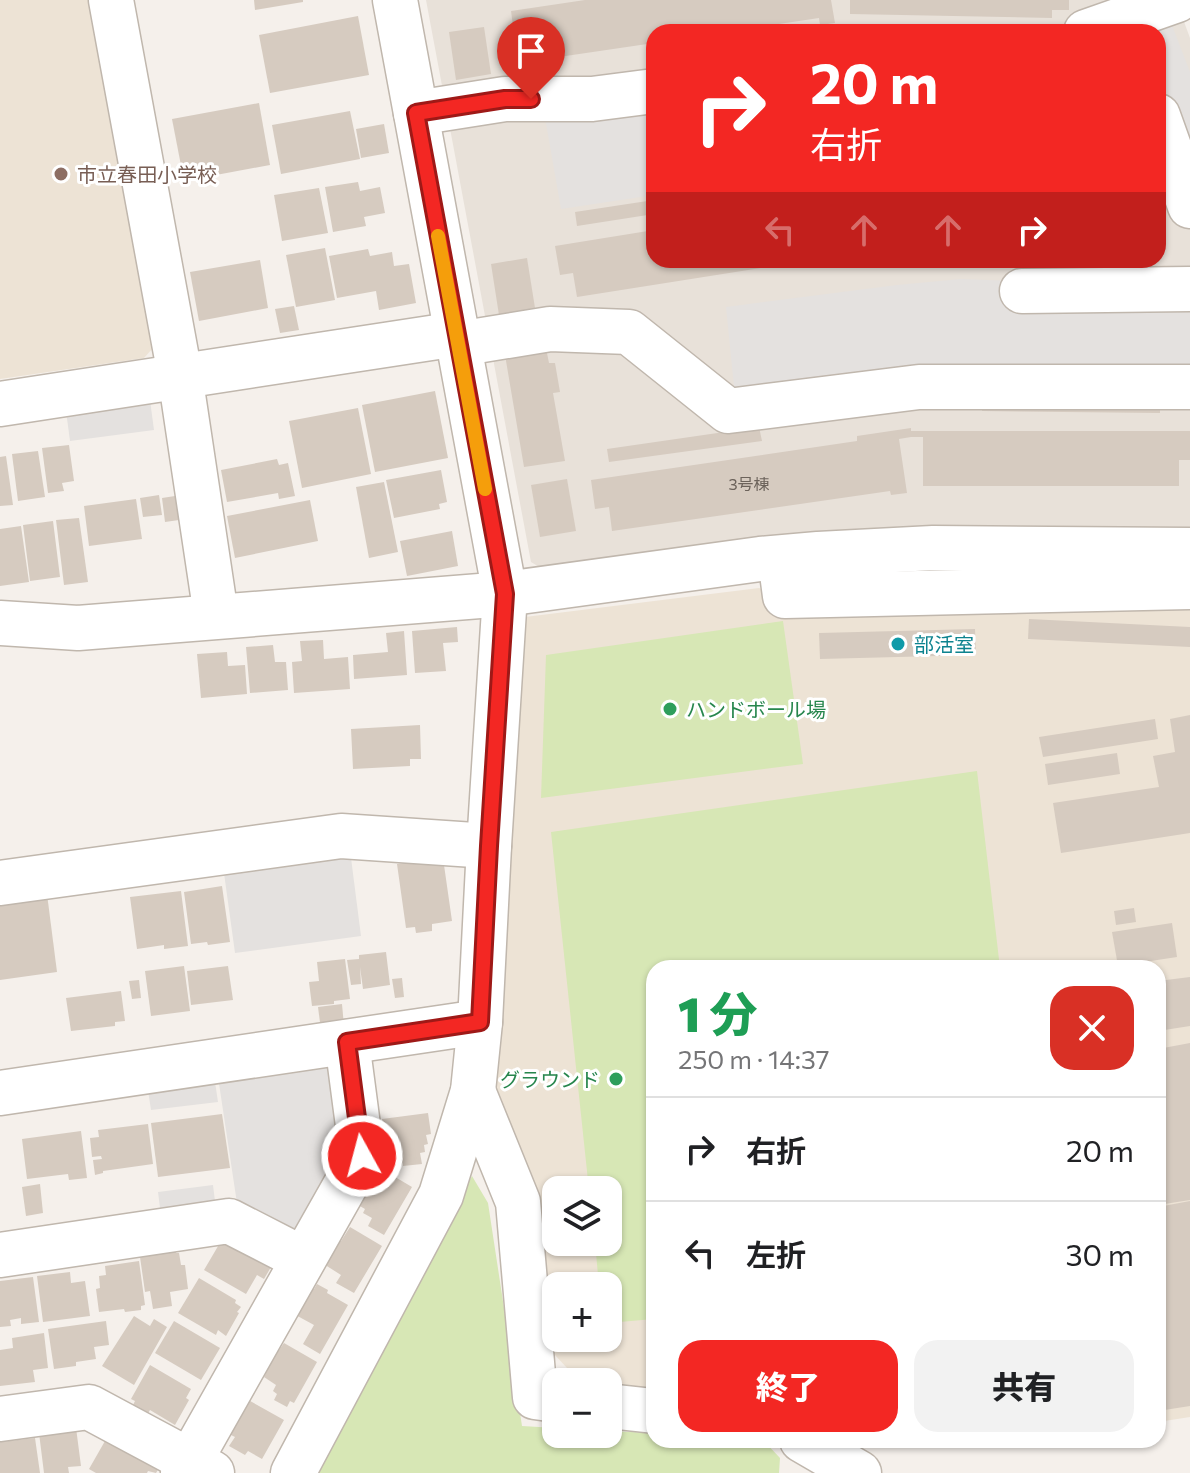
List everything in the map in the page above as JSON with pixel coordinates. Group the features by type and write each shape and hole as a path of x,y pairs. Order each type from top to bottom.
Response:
{"street":[{"path":"111,0 180,375 216,615"},
{"path":"293,1473 441,1195 473,1091 480,1022 505,594 395,0"},
{"path":"1113,21 1177,0"},
{"path":"416,113 505,99 592,99 646,92"},
{"path":"1166,138 1190,206"},
{"path":"1022,291 1190,289"},
{"path":"0,404 180,375 550,329 629,332 728,411 919,387 1190,387"},
{"path":"0,623 78,628 505,594 780,558 933,548 1190,550"},
{"path":"780,558 785,596 1190,587"},
{"path":"0,883 341,836 489,846"},
{"path":"0,1093 480,1022"},
{"path":"0,1419 89,1407 195,1469 303,1259 362,1156 347,1042"},
{"path":"473,1091 518,1202 535,1397 542,1398"},
{"path":"0,1255 229,1221 303,1259"},
{"path":"622,1408 646,1410"},
{"path":"795,1460 859,1473"}],"shaded area":[{"name":"市立春田小学校","path":"0,0 93,0 152,349 144,358 0,379"},
{"path":"426,0 1176,0 1190,38 1190,533 546,571 531,562"},
{"path":"1170,20 1190,72 1190,156 1166,92 1166,24 1162,24"},
{"path":"646,106 646,196 561,209 544,112"},
{"path":"961,279 1014,281 1190,307 1190,371 735,397 726,307"},
{"path":"150,400 154,430 70,441 66,411"},
{"path":"759,588 774,594 1190,608 1190,1417 1166,1421 1166,960 646,960 646,1390 622,1387 622,1368 567,1368 554,1354 622,1352 622,1272 545,1272 544,1256 622,1256 622,1176 542,1176 542,1239 538,1201 494,1102 525,617"},
{"path":"350,850 361,936 235,953 223,866"},
{"path":"319,1062 335,1074 346,1153 301,1233 238,1210 218,1077"},
{"path":"214,1075 218,1102 151,1110 147,1084"},
{"path":"213,1185 216,1209 161,1216 158,1192"}],"green space":[{"name":"ハンドボール場","path":"783,621 803,764 541,798 546,655"},
{"name":"グラウンド","path":"977,771 999,960 646,960 646,1320 622,1322 622,1272 598,1272 596,1256 622,1256 622,1176 588,1176 551,832"},
{"path":"472,1176 488,1203 522,1426 542,1427 542,1448 622,1448 622,1432 646,1433 646,1448 771,1448 780,1458 779,1473 312,1473"}],"building":[{"path":"254,0 303,0 303,2 255,10"},
{"path":"585,0 831,0 835,23 820,24 819,18 779,24 646,24 646,44 518,63 511,11"},
{"path":"850,0 1069,0 1069,10 1052,10 1052,18 850,14"},
{"path":"358,16 369,75 270,93 259,35"},
{"path":"484,27 491,74 456,80 449,32"},
{"path":"259,103 270,165 184,181 172,119"},
{"path":"350,111 360,159 281,174 272,125"},
{"path":"384,124 389,153 361,158 356,129"},
{"path":"358,182 360,191 380,187 385,213 364,217 366,226 333,232 325,187"},
{"path":"319,188 328,233 282,241 274,195"},
{"path":"646,201 646,215 577,226 575,212"},
{"path":"646,231 646,268 761,268 577,297 573,273 560,275 555,246"},
{"path":"325,248 335,300 296,307 286,255"},
{"path":"368,249 370,256 392,252 394,266 409,264 416,303 379,310 376,291 337,298 329,256"},
{"path":"527,258 535,308 499,315 491,264"},
{"path":"260,260 268,308 199,321 190,272"},
{"path":"294,306 299,330 280,333 275,309"},
{"path":"546,348 549,363 555,363 560,392 553,393 565,461 524,467 505,355"},
{"path":"435,391 448,458 375,472 362,405"},
{"path":"983,400 1160,402 1160,413 982,411"},
{"path":"358,408 371,474 302,488 289,421"},
{"path":"759,427 762,441 609,462 607,449"},
{"path":"911,428 911,431 1190,431 1190,460 1179,460 1179,486 923,486 923,437 911,437 899,439 907,493 891,495 890,491 612,531 609,507 595,509 591,480 857,441 857,436"},
{"path":"69,445 74,481 62,483 64,491 48,493 42,448"},
{"path":"38,451 45,497 18,501 12,454"},
{"path":"6,456 13,505 0,506 0,457"},
{"path":"277,459 279,465 288,463 295,496 279,499 278,493 227,502 221,470"},
{"path":"441,470 447,502 439,504 440,509 394,518 386,480"},
{"path":"567,479 576,531 540,537 531,485"},
{"path":"384,482 398,552 369,558 356,487"},
{"path":"159,495 162,515 143,517 140,498"},
{"path":"175,496 179,520 165,522 162,498"},
{"path":"136,499 142,539 89,546 84,506"},
{"path":"310,500 318,541 235,558 227,516"},
{"path":"79,518 88,582 64,585 56,520"},
{"path":"53,521 60,577 30,581 23,525"},
{"path":"21,526 29,582 0,586 0,529"},
{"path":"452,531 458,566 407,576 400,541"},
{"path":"1029,619 1190,627 1190,647 1028,639"},
{"path":"457,627 458,642 443,643 446,671 415,673 412,631"},
{"name":"部活室","path":"975,629 976,655 820,659 819,633"},
{"path":"404,631 407,675 354,679 353,655 388,652 386,633"},
{"path":"323,640 324,659 348,657 350,689 294,693 292,662 302,661 300,641"},
{"path":"273,645 275,662 286,662 288,690 250,693 246,647"},
{"path":"227,652 228,666 245,665 247,694 201,698 197,654"},
{"path":"1190,715 1190,833 1061,853 1053,803 1159,787 1153,756 1175,752 1170,719"},
{"path":"1155,719 1158,739 1043,757 1039,737"},
{"path":"420,725 421,759 410,759 410,766 353,769 351,729"},
{"path":"1117,753 1120,774 1048,785 1045,764"},
{"path":"443,858 452,921 432,924 432,931 416,933 415,927 406,928 397,864"},
{"path":"222,886 230,942 191,944 184,892"},
{"path":"181,891 188,946 164,949 164,945 137,949 130,897"},
{"path":"47,894 57,972 0,980 0,901"},
{"path":"1134,908 1136,922 1116,925 1114,911"},
{"path":"1172,923 1177,957 1117,960 1112,932"},
{"path":"386,952 390,985 363,989 360,967 361,984 351,985 347,960 359,959 359,955"},
{"path":"345,959 350,999 312,1006 309,982 319,981 317,962"},
{"path":"184,966 190,1011 151,1016 145,971"},
{"path":"228,966 233,1000 191,1005 187,971"},
{"path":"1190,977 1190,1026 1166,1030 1166,980"},
{"path":"402,978 404,997 395,998 392,979"},
{"path":"139,980 141,998 132,999 129,981"},
{"path":"121,991 125,1021 115,1022 115,1026 71,1031 66,998"},
{"path":"342,1004 344,1026 321,1030 318,1007"},
{"path":"1190,1043 1190,1200 1166,1204 1166,1048"},
{"path":"428,1113 431,1134 426,1135 428,1144 424,1145 425,1152 420,1153 422,1164 403,1166 402,1161 388,1160 382,1119"},
{"path":"222,1114 230,1168 158,1177 151,1123"},
{"path":"148,1124 153,1164 103,1171 95,1175 93,1160 102,1159 101,1156 92,1157 90,1138 99,1137 98,1130"},
{"path":"81,1131 87,1178 69,1180 68,1174 27,1179 22,1139"},
{"path":"385,1171 412,1187 384,1235 368,1226 372,1218 353,1202 374,1176 380,1179"},
{"path":"40,1184 43,1213 26,1216 22,1187"},
{"path":"1190,1201 1190,1406 1166,1410 1166,1206"},
{"path":"350,1227 382,1246 354,1293 336,1283 341,1275 319,1261 333,1236 341,1241"},
{"path":"224,1236 271,1267 264,1279 257,1275 246,1294 204,1270"},
{"path":"175,1248 181,1265 185,1265 188,1289 170,1292 172,1306 153,1309 150,1291 145,1292 139,1250"},
{"path":"139,1261 145,1305 141,1306 141,1310 99,1312 96,1289 100,1288 99,1276 106,1275 105,1266"},
{"path":"70,1272 71,1283 85,1281 90,1316 43,1322 37,1276"},
{"path":"33,1277 39,1322 21,1324 21,1318 10,1320 11,1326 0,1327 0,1281"},
{"path":"199,1278 236,1300 235,1303 241,1307 226,1336 218,1330 216,1335 178,1313"},
{"path":"317,1284 348,1305 320,1354 303,1344 314,1325 292,1313 308,1285 314,1289"},
{"path":"134,1316 150,1326 154,1319 167,1327 134,1385 102,1366"},
{"path":"106,1321 109,1345 94,1347 96,1359 54,1369 48,1329"},
{"path":"174,1321 220,1348 201,1380 155,1353"},
{"path":"44,1333 48,1368 33,1370 35,1382 0,1386 0,1350 13,1348 12,1338"},
{"path":"284,1343 317,1362 294,1403 290,1401 287,1407 274,1400 276,1385 264,1377 266,1373 259,1368 272,1346 279,1350"},
{"path":"150,1365 191,1389 186,1398 189,1400 175,1425 150,1410 147,1415 132,1407 135,1401 131,1399"},
{"path":"243,1397 284,1420 262,1459 248,1451 245,1455 229,1446 235,1437 227,1433"},
{"path":"75,1420 81,1466 68,1467 69,1473 44,1473 38,1425"},
{"path":"109,1434 162,1463 156,1473 96,1473 89,1469"},
{"path":"35,1438 40,1473 0,1473 0,1442"}],"slow traffic":[{"path":"438,236 485,489"}],"place":[{"name":"市立春田小学校","path":"61,174"},
{"name":"部活室","path":"898,644"},
{"name":"ハンドボール場","path":"670,709"},
{"name":"グラウンド","path":"616,1079"}],"route":[{"path":"362,1156 347,1042 480,1022 505,594 416,113 505,99 531,99"}]}
